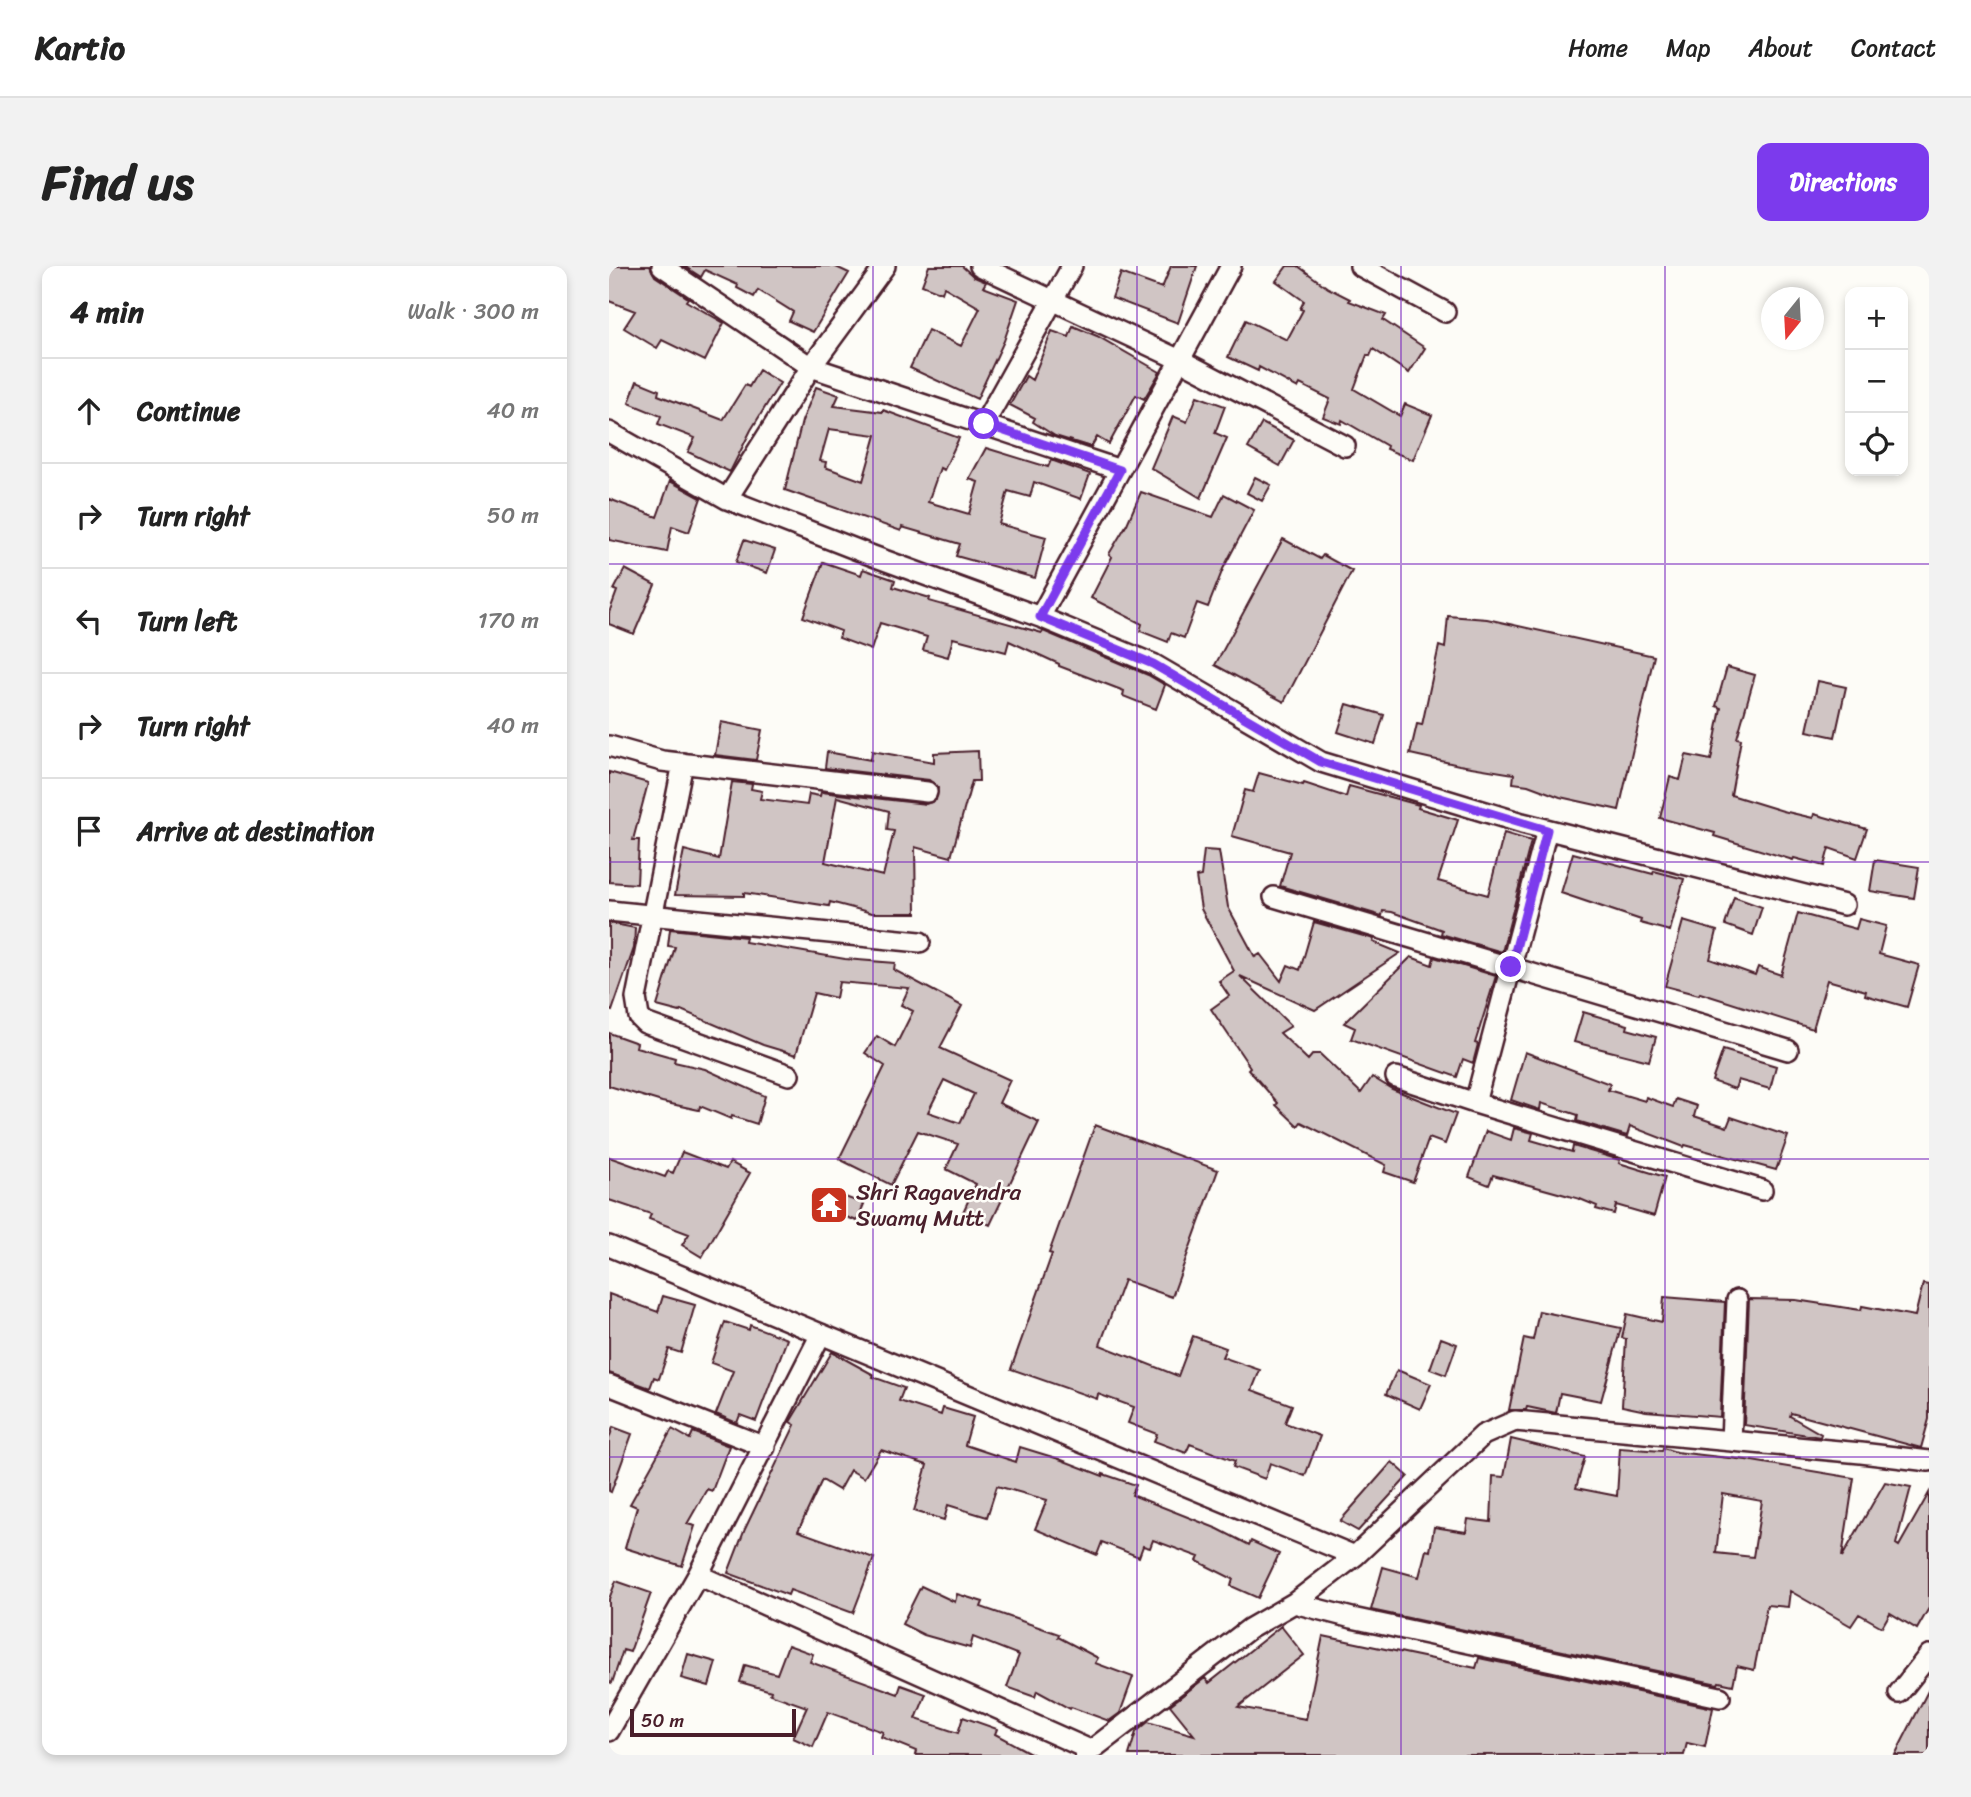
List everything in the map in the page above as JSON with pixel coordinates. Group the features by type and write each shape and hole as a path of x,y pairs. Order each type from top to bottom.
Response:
{"street":[{"path":"662,266 811,367 1120,470"},
{"path":"727,499 811,367 885,266"},
{"path":"980,266 1180,360 1345,446"},
{"path":"984,424 1072,266"},
{"path":"1040,617 1231,266"},
{"path":"1360,266 1445,312"},
{"path":"609,432 727,499 1040,617 1153,664 1321,762 1547,830 1844,905"},
{"path":"609,746 661,761 927,792"},
{"path":"683,763 636,998 639,1017 645,1023 789,1075"},
{"path":"1475,1103 1547,830"},
{"path":"1274,897 1788,1050"},
{"path":"609,911 920,942"},
{"path":"1395,1077 1762,1190"},
{"path":"609,1246 1355,1556"},
{"path":"1731,1441 1737,1300"},
{"path":"609,1731 614,1708 698,1575 821,1334"},
{"path":"609,1385 765,1447"},
{"path":"698,1575 1087,1753 1249,1629 1294,1603 1355,1556 1483,1435 1515,1421 1861,1452 1929,1461"},
{"path":"1294,1603 1352,1618 1720,1697"},
{"path":"1899,1693 1929,1655"}],"building":[{"path":"609,266 650,266 655,276 688,298 686,301 724,323 705,361 662,340 657,348 624,328 635,311 609,301"},
{"path":"684,266 834,266 849,273 813,332 789,321 793,312 758,290 754,297 737,288 738,285 705,270 701,277"},
{"path":"929,266 962,266 974,277 986,282 983,287 1018,300 1004,341 977,399 910,368 928,330 961,346 980,308 944,287 942,293 922,285"},
{"path":"1171,266 1197,266 1178,323 1112,298 1121,273 1162,288"},
{"path":"1287,266 1298,266 1328,288 1350,299 1349,301 1386,315 1383,320 1425,348 1409,373 1373,349 1370,356 1367,355 1354,389 1400,416 1405,404 1432,415 1413,460 1386,449 1387,446 1342,420 1341,424 1323,417 1330,399 1300,384 1298,388 1259,367 1258,371 1228,357 1246,320 1287,340 1303,310 1300,309 1304,301 1276,281"},
{"path":"1073,326 1097,336 1160,372 1144,399 1136,395 1109,444 1097,437 1091,447 1055,436 1033,422 1035,418 1010,405 1026,376 1032,380 1052,331 1069,337"},
{"path":"759,370 780,383 751,430 730,472 688,452 695,438 658,424 661,416 629,403 637,381 659,390 658,395 723,420 745,385 749,387"},
{"path":"816,387 839,395 834,406 883,410 959,438 944,470 940,468 928,502 969,514 978,482 969,479 986,448 1048,467 1051,460 1090,474 1081,499 1034,482 1030,497 1008,491 999,524 1046,537 1035,578 956,556 960,544 902,527 901,531 785,490 802,421","holes":["829,429 876,435 863,481 825,467 826,462 820,461"]},
{"path":"1197,396 1225,406 1215,433 1227,438 1201,498 1151,468 1173,416 1187,422"},
{"path":"1262,423 1294,440 1280,466 1248,448"},
{"path":"1255,477 1271,485 1262,501 1247,493"},
{"path":"670,481 701,498 689,532 672,526 667,552 609,540 609,499 657,517"},
{"path":"1141,492 1213,517 1224,494 1254,510 1223,569 1208,607 1197,603 1184,638 1171,633 1168,642 1140,631 1142,624 1091,598 1112,557 1109,554 1127,524"},
{"path":"1283,539 1320,559 1323,555 1352,571 1284,702 1215,665"},
{"path":"744,540 775,550 767,573 736,562"},
{"path":"823,562 861,575 863,569 895,580 893,587 930,598 929,601 1042,633 1043,631 1148,675 1165,685 1156,709 1123,696 1124,691 1059,666 1009,641 1006,652 953,638 948,657 923,650 927,637 880,623 871,650 839,638 841,631 803,617"},
{"path":"625,569 655,585 634,634 609,624 609,613 617,591 614,590"},
{"path":"1448,616 1487,619 1654,656 1619,810 1513,783 1514,774 1410,754 1417,724 1422,725 1439,646 1445,648"},
{"path":"1727,667 1755,675 1737,738 1741,739 1731,795 1783,811 1813,818 1814,814 1867,829 1857,858 1829,848 1824,866 1794,858 1793,860 1714,836 1715,833 1660,818 1670,777 1680,780 1686,755 1711,760 1721,708 1716,706"},
{"path":"1818,681 1846,687 1835,737 1807,731"},
{"path":"1347,704 1384,715 1375,744 1338,732"},
{"path":"721,722 762,730 756,760 715,755"},
{"path":"872,751 934,762 934,753 978,751 979,781 972,781 951,857 915,847 916,913 872,913 830,902 829,906 744,893 744,896 675,895 684,850 719,859 732,782 752,784 751,789 762,791 760,799 807,805 809,794 820,796 821,792 926,804 936,800 938,788 929,780 825,768 827,752 871,760","holes":["837,797 889,811 887,830 894,831 883,876 825,862"]},
{"path":"609,772 648,783 633,840 639,840 637,884 609,882"},
{"path":"1259,773 1303,785 1304,783 1346,797 1349,786 1419,805 1418,808 1458,820 1438,881 1488,895 1504,833 1531,841 1502,952 1441,934 1442,930 1392,912 1383,911 1382,916 1280,886 1290,852 1232,836 1245,790 1253,792"},
{"path":"1204,850 1219,851 1228,907 1255,957 1260,954 1281,981 1288,965 1300,970 1314,922 1374,939 1373,942 1400,953 1315,1010 1240,976 1291,1026 1280,1033 1308,1060 1313,1054 1320,1054 1361,1093 1372,1077 1392,1089 1456,1114 1445,1144 1429,1138 1413,1182 1384,1172 1386,1165 1301,1122 1298,1126 1276,1105 1278,1103 1248,1069 1250,1067 1211,1009 1229,996 1219,981 1234,971 1201,909 1196,877 1201,876"},
{"path":"1573,853 1653,874 1654,871 1684,879 1670,931 1640,923 1641,920 1561,893"},
{"path":"1875,860 1919,867 1914,898 1870,891"},
{"path":"1734,897 1762,907 1753,935 1725,925"},
{"path":"1798,913 1856,929 1859,919 1886,926 1879,954 1919,965 1907,1007 1827,980 1813,1029 1700,993 1699,995 1665,986 1683,921 1717,931 1710,959 1755,975 1758,967 1781,975"},
{"path":"609,923 635,928 634,948 612,1011 609,1010"},
{"path":"670,929 746,937 745,942 845,959 895,963 894,970 962,1006 940,1048 1010,1080 999,1103 1039,1122 990,1225 963,1212 976,1184 946,1169 958,1144 918,1131 891,1185 839,1159 885,1066 865,1053 877,1036 895,1047 913,1011 901,1005 909,988 839,982 836,998 814,993 796,1055 763,1045 681,1010 680,1012 657,1006 675,947 668,946","holes":["944,1080 974,1094 960,1123 928,1112"]},
{"path":"1411,957 1432,965 1434,957 1496,976 1475,1043 1478,1044 1473,1063 1463,1059 1457,1077 1351,1039 1355,1028 1344,1023"},
{"path":"1583,1012 1628,1025 1627,1029 1656,1037 1649,1061 1574,1042"},
{"path":"609,1033 637,1043 636,1047 675,1058 674,1062 705,1069 765,1096 757,1124 732,1116 731,1119 700,1106 699,1110 662,1102 609,1086"},
{"path":"1723,1050 1776,1066 1770,1089 1738,1080 1735,1089 1712,1081"},
{"path":"1525,1052 1610,1084 1608,1090 1645,1101 1646,1097 1673,1107 1676,1099 1697,1106 1694,1116 1727,1127 1731,1117 1788,1136 1776,1170 1685,1145 1684,1147 1630,1126 1627,1136 1577,1121 1578,1115 1541,1103 1540,1110 1511,1100"},
{"path":"1095,1125 1218,1170 1172,1297 1124,1280 1100,1345 1178,1376 1193,1336 1226,1348 1222,1357 1260,1370 1252,1390 1292,1405 1285,1423 1320,1436 1305,1476 1270,1463 1265,1479 1233,1467 1235,1461 1190,1444 1186,1453 1154,1441 1157,1434 1128,1423 1134,1407 1098,1394 1097,1399 1011,1369"},
{"path":"1514,1128 1533,1133 1531,1140 1572,1152 1573,1146 1665,1177 1654,1216 1616,1205 1614,1214 1596,1209 1597,1206 1580,1199 1493,1175 1489,1185 1469,1177 1486,1131 1511,1140"},
{"path":"682,1152 726,1169 730,1162 750,1173 702,1257 682,1245 689,1234 649,1219 651,1214 609,1200 609,1157 665,1177 668,1171 673,1173"},
{"path":"837,1194 864,1204 857,1221 830,1211"},
{"path":"1923,1284 1929,1285 1929,1419 1921,1448 1791,1413 1790,1416 1821,1434 1820,1437 1744,1425 1749,1299 1796,1300 1861,1310 1862,1306 1915,1316"},
{"path":"609,1294 658,1312 663,1296 695,1305 681,1353 669,1349 659,1379 654,1377 650,1388 609,1373"},
{"path":"1664,1297 1725,1302 1720,1417 1646,1411 1622,1406 1626,1339 1622,1338 1627,1314 1662,1322"},
{"path":"1539,1311 1621,1328 1601,1401 1560,1393 1556,1413 1527,1407 1526,1410 1509,1410 1524,1338 1533,1340"},
{"path":"725,1322 749,1330 750,1325 787,1339 756,1421 740,1415 737,1423 716,1414 733,1371 711,1363"},
{"path":"1441,1338 1457,1344 1446,1375 1430,1369"},
{"path":"832,1352 874,1375 873,1377 904,1388 899,1401 941,1415 943,1408 973,1417 965,1445 1016,1462 1020,1447 1136,1485 1132,1495 1218,1529 1249,1545 1251,1541 1279,1554 1258,1598 1231,1586 1233,1579 1197,1561 1199,1557 1153,1540 1150,1548 1143,1546 1139,1557 1102,1542 1097,1555 1035,1529 1047,1500 997,1486 987,1517 948,1505 944,1520 914,1511 927,1465 881,1450 864,1478 850,1470 839,1490 822,1480 798,1531 874,1558 853,1613 790,1590 788,1595 728,1573 745,1529 795,1425 790,1422"},
{"path":"1397,1370 1431,1384 1420,1409 1386,1394"},
{"path":"613,1427 632,1434 611,1492 609,1439"},
{"path":"672,1429 690,1439 693,1432 729,1446 712,1491 707,1489 687,1524 695,1526 682,1566 625,1548 637,1507 630,1504"},
{"path":"1511,1439 1585,1457 1576,1488 1617,1496 1620,1448 1662,1451 1663,1448 1854,1478 1842,1557 1885,1482 1911,1487 1896,1544 1899,1546 1929,1493 1929,1608 1917,1629 1890,1613 1882,1627 1859,1614 1851,1626 1790,1591 1788,1607 1767,1605 1754,1670 1737,1666 1733,1685 1371,1610 1383,1567 1419,1577 1426,1550 1430,1551 1434,1527 1466,1532 1468,1519 1491,1522 1493,1476 1504,1477","holes":["1723,1494 1762,1501 1753,1557 1716,1553"]},
{"path":"1392,1462 1408,1476 1358,1531 1340,1521"},
{"path":"616,1581 651,1593 630,1652 623,1650 612,1683 609,1682 609,1599"},
{"path":"921,1586 955,1602 957,1594 983,1602 981,1607 1059,1634 1058,1637 1098,1658 1095,1663 1133,1677 1120,1713 1109,1721 1071,1707 1070,1709 1037,1691 1035,1697 1007,1687 1019,1655 973,1637 970,1648 924,1635 902,1624"},
{"path":"1281,1626 1304,1655 1238,1707 1306,1719 1323,1636 1476,1668 1479,1658 1713,1708 1705,1747 1687,1743 1684,1755 1129,1755 1136,1732 1148,1722 1194,1735 1170,1705 1205,1678 1209,1683"},
{"path":"788,1645 813,1654 810,1662 898,1694 901,1685 926,1694 916,1719 958,1733 963,1717 997,1729 995,1734 1034,1755 915,1755 916,1751 881,1737 883,1732 828,1712 813,1747 793,1738 807,1707 770,1694 771,1691 740,1682 745,1665 777,1674"},
{"path":"688,1654 716,1662 709,1686 681,1678"},
{"path":"1929,1689 1929,1755 1895,1755"}],"place":[{"name":"Shri Ragavendra Swamy Mutt","path":"829,1205"}],"route":[{"path":"984,424 1120,470 1040,617 1153,664 1321,762 1547,830 1511,967"}]}
